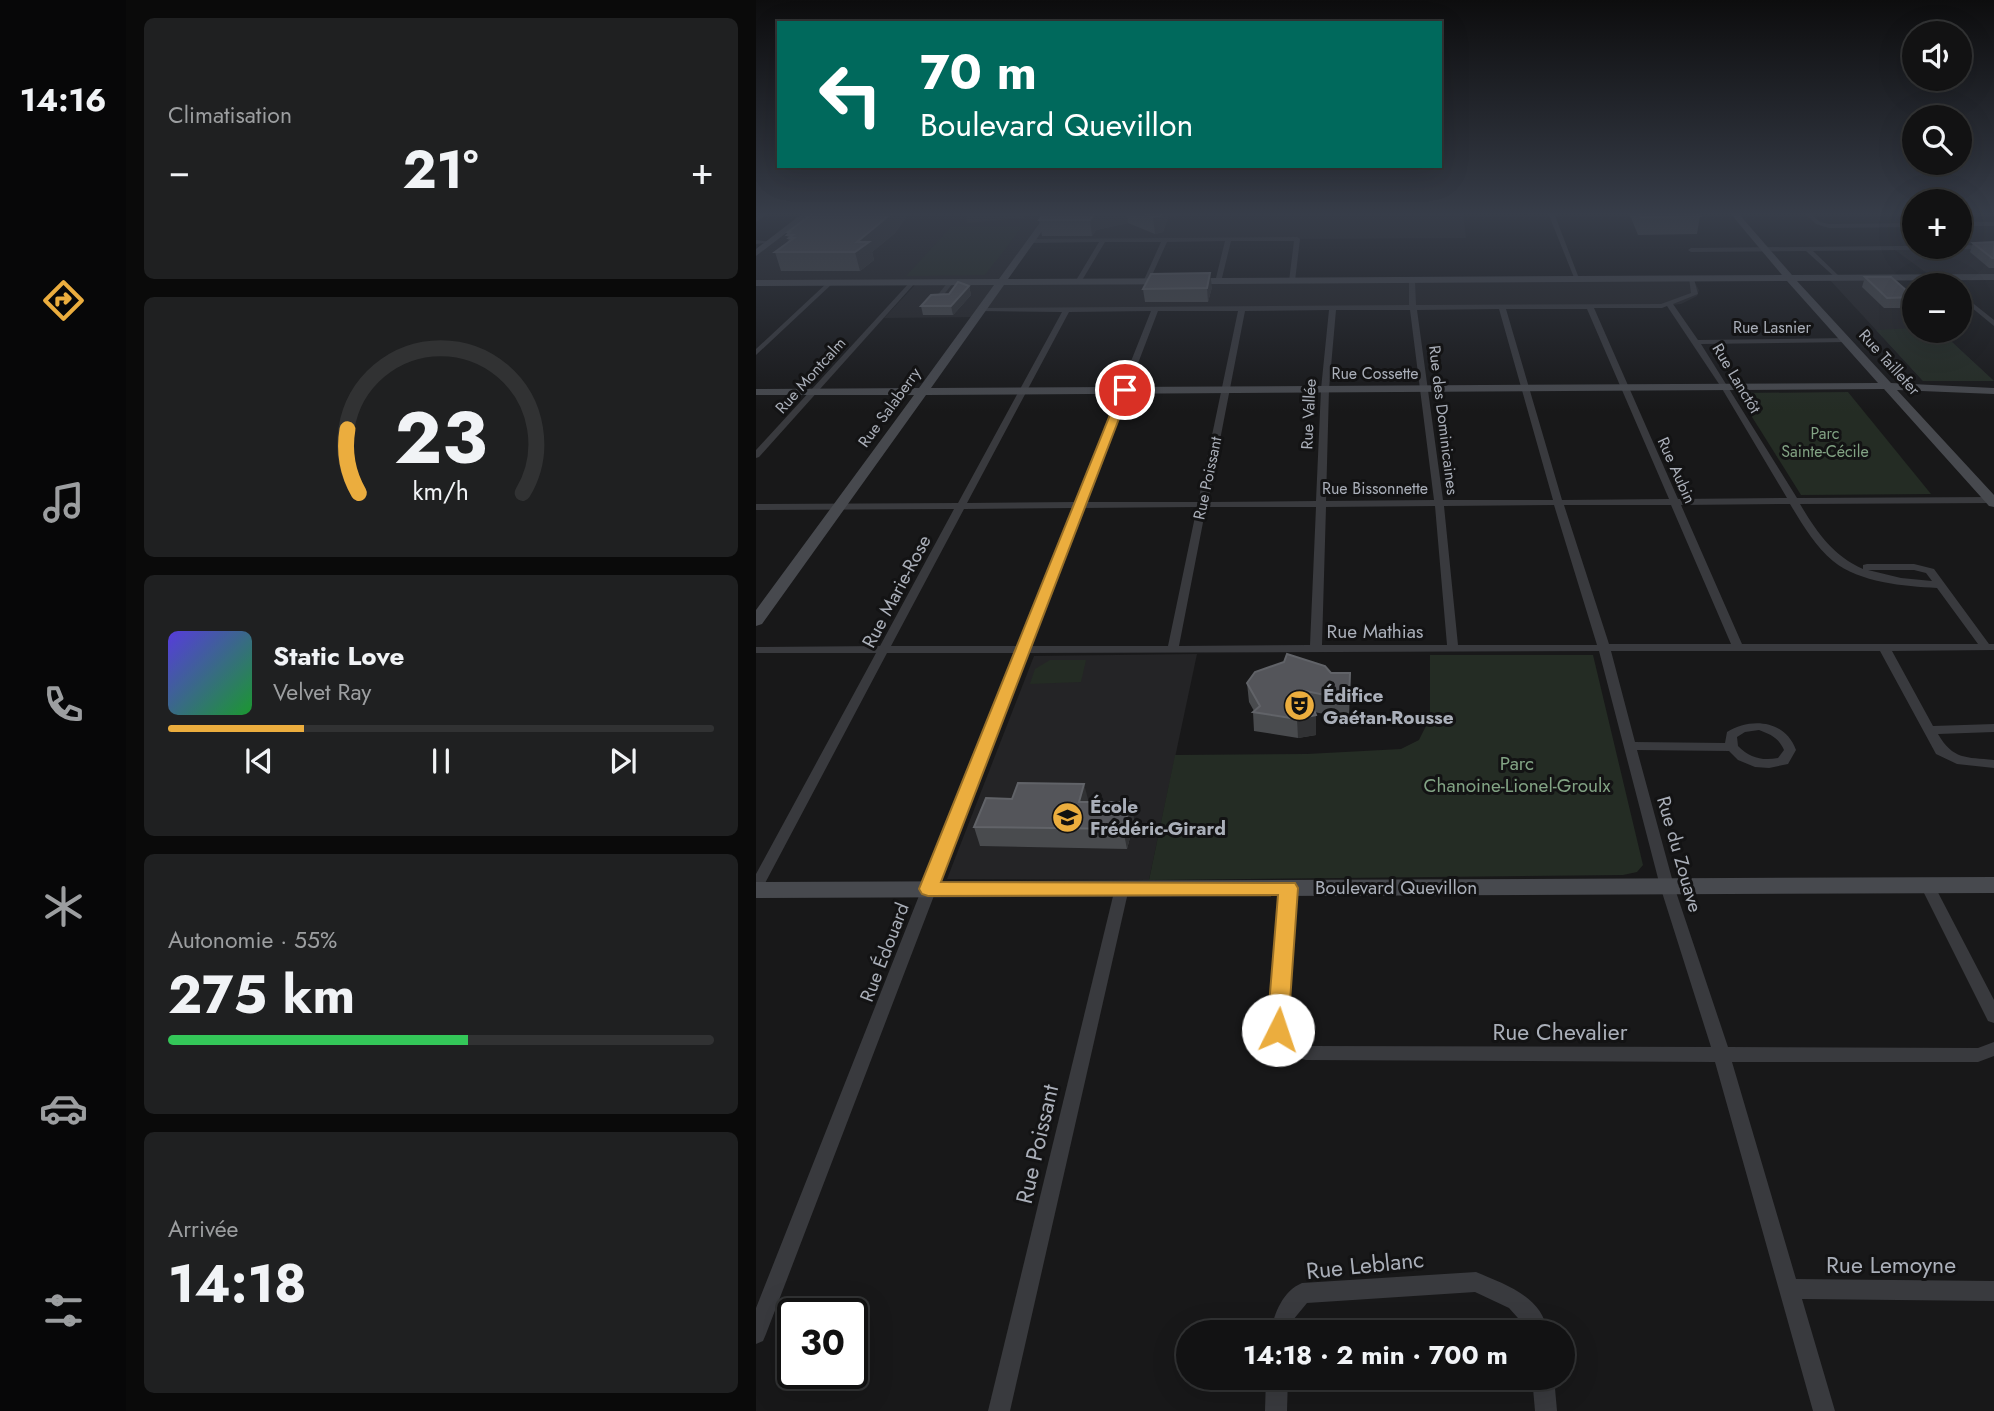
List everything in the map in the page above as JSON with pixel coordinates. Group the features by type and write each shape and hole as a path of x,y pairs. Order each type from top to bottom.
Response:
{"street":[{"name":"Rue Salaberry","path":"756,621 1002,279"},
{"path":"981,310 1670,305 1695,294 1692,279"},
{"name":"Rue Taillefer","path":"1790,279 1993,501"},
{"path":"756,283 1797,279"},
{"name":"Rue des Dominicaines","path":"1412,281 1413,307 1426,388 1439,503 1453,648"},
{"path":"756,353 830,283"},
{"name":"Rue Montcalm","path":"756,455 912,283"},
{"path":"936,301 950,283"},
{"name":"Rue Lanctôt","path":"1670,305 1697,342 1821,542 1836,558 1852,567 1920,584 1940,585 1990,647"},
{"path":"1972,305 1994,324"},
{"name":"Rue Aubin","path":"1589,306 1738,647"},
{"name":"Rue du Zouave","path":"1502,307 1558,502 1604,648 1667,886 1722,1055 1824,1411"},
{"name":"Rue Poissant","path":"1173,649 1242,308"},
{"name":"Rue Vallée","path":"1316,648 1319,504 1325,389 1333,308"},
{"name":"Rue Édouard","path":"756,1335 1155,309"},
{"name":"Rue Marie-Rose","path":"756,888 1066,310"},
{"name":"Rue Lasnier","path":"1697,342 1847,341"},
{"name":"Rue Cossette","path":"756,392 1888,386 1994,391"},
{"name":"Rue Bissonnette","path":"756,507 1993,501"},
{"path":"1884,647 1941,751 1947,756 1971,764 1994,764"},
{"name":"Rue Mathias","path":"756,650 1990,647"},
{"path":"1930,730 1994,728"},
{"path":"1630,746 1732,747"},
{"path":"1927,885 1994,1016"},
{"name":"Boulevard Quevillon","path":"756,888 1994,885"},
{"name":"Rue Poissant","path":"999,1411 1122,888"},
{"name":"Rue Chevalier","path":"1289,888 1278,1030 1288,1047 1307,1054 1978,1055 1994,1049"},
{"name":"Rue Leblanc","path":"1283,1320 1302,1293 1476,1282 1516,1301 1534,1320"},
{"name":"Rue Lemoyne","path":"1788,1289 1994,1291"},
{"path":"1276,1411 1277,1390"},
{"path":"1544,1390 1546,1411"}],"shaded area":[{"path":"756,279 1000,279 998,282 756,283"},
{"path":"1829,279 1885,279 1902,295 1902,343 1953,343 1994,381 1923,381"},
{"path":"1694,281 1699,290 1697,296 1681,304 1662,306 984,309 979,317 884,318 915,285"},
{"name":"École Frédéric-Girard","path":"1197,654 1149,880 947,879 1034,656"}],"green space":[{"path":"1902,329 1902,343 1953,343 1994,381 1923,381 1876,330"},
{"name":"Parc Sainte-Cécile","path":"1848,392 1931,494 1801,495 1737,393"},
{"name":"Parc Chanoine-Lionel-Groulx","path":"1430,655 1593,655 1643,865 1637,872 1623,875 1149,880 1175,755 1307,754 1401,749 1419,740 1430,718"},
{"path":"1050,660 1086,660 1081,682 1030,684 1035,669"}],"building":[{"path":"1148,279 1209,279 1207,288 1143,289"},
{"path":"1867,279 1893,279 1902,287 1902,297 1887,298"},
{"path":"958,282 969,286 951,306 921,306 931,295 949,294"},
{"path":"1287,654 1325,666 1331,673 1350,673 1349,700 1306,691 1316,715 1297,719 1253,712 1260,706 1247,683 1255,672 1284,662"},
{"path":"1018,783 1084,784 1079,802 1131,802 1123,829 974,827 986,798 1012,799"}],"place":[{"name":"Édifice Gaétan-Rousse","path":"1300,706"},
{"name":"École Frédéric-Girard","path":"1067,817"}],"route":[{"path":"1125,390 928,889 1289,888 1278,1030"}]}
